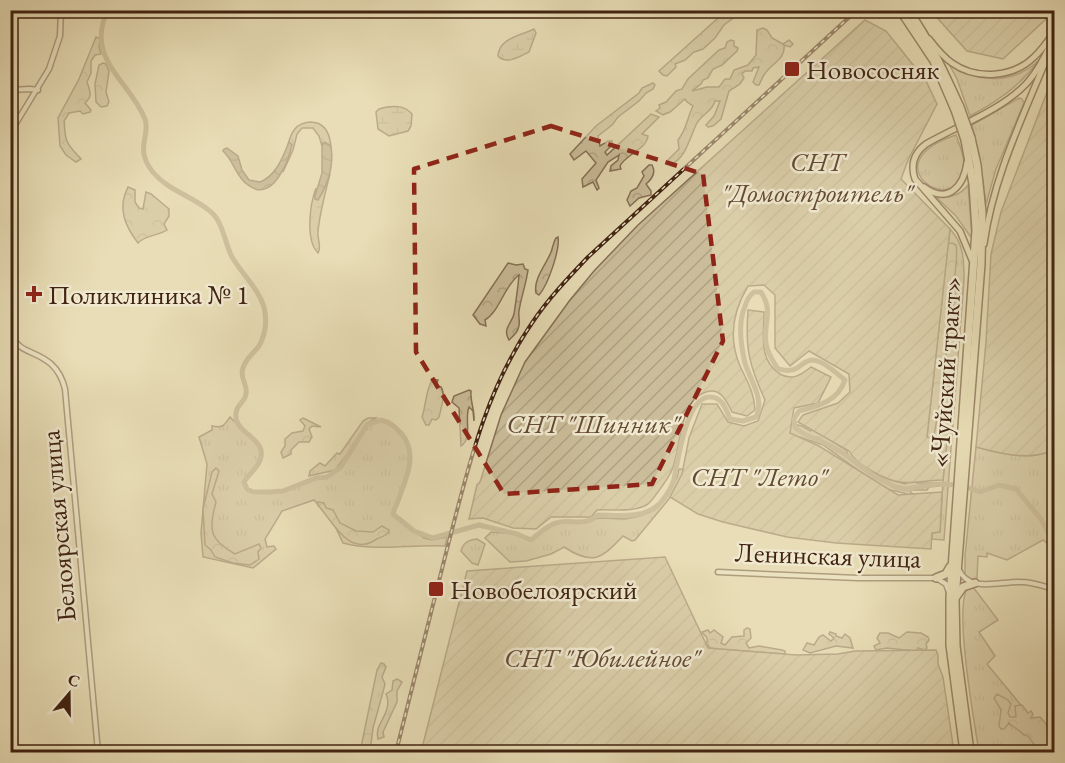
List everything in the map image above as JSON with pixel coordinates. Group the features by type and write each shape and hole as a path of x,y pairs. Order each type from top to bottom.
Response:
{"highway":[{"name":"«Чуйский тракт»","path":"900,10 934,61 958,109"},
{"name":"«Чуйский тракт»","path":"908,10 922,31 958,109 977,165 982,212 959,498 950,645 964,753"},
{"name":"«Чуйский тракт»","path":"968,139 975,200 978,265"},
{"path":"936,578 946,574 954,566"},
{"path":"952,598 963,587 975,583"},
{"name":"«Чуйский тракт»","path":"952,598 970,753"}],"main road":[{"path":"922,31 954,64 986,75 1004,74 1019,68 1033,59 1054,36"},
{"path":"978,265 960,231 918,183 914,174 913,162 922,146 1016,93 1036,72 1054,36"},
{"path":"978,265 996,187 1054,36"},
{"path":"1016,93 1024,94 1028,102"},
{"path":"918,183 938,194 953,191 964,180 968,154"}],"street":[{"path":"10,133 39,90 50,69 57,50 62,10"},
{"path":"10,90 30,88 39,90"},
{"name":"Белоярская улица","path":"10,322 15,341 20,346 49,360 55,366 65,389 98,753"},
{"path":"954,566 964,579 975,583 1021,582 1054,589"},
{"name":"Ленинская улица","path":"718,572 858,578 936,578"},
{"path":"936,578 946,584 952,598"}],"highlighted area":[{"path":"551,126 703,174 723,341 652,484 504,494 416,352 414,169"}],"green space":[{"path":"715,11 724,14 728,11 746,11 724,25 703,49 675,64 676,67 667,76 663,75 659,71 718,18"},
{"path":"931,11 1051,11 1046,19 1003,59 967,51"},
{"path":"865,20 886,31 926,81 937,104 908,160 901,179 950,229 927,437 947,442 943,480 894,481 872,471 849,451 798,422 803,415 838,403 850,392 849,374 809,351 790,366 775,348 775,295 764,285 748,286 739,305 733,335 736,356 752,393 755,410 747,416 732,412 723,396 716,392 706,392 697,397 686,414 672,470 648,504 630,510 597,510 591,517 551,517 536,529 513,528 483,518 469,519 477,485 480,482 501,415 525,362 570,300 638,225"},
{"path":"763,28 772,38 783,44 789,40 793,44 790,47 784,45 783,54 763,76 759,85 753,82 759,67 753,68 752,71 745,71 740,84 729,91 721,119 713,126 706,125 714,116 720,101 715,101 712,108 697,123 684,152 671,164 668,160 679,149 678,140 693,106 685,99 663,115 656,111 660,108 659,105 682,89 688,79 719,50 725,48 727,42 731,40 738,48 737,51 722,65 713,69 708,78 692,91 719,87 725,79 730,79 734,70 748,65 756,55 757,30"},
{"path":"534,29 536,33 529,52 509,60 498,56 499,50 506,41"},
{"path":"96,37 100,39 101,54 95,55 91,61 91,73 87,82 90,96 85,103 91,110 83,114 80,111 69,113 64,121 65,136 70,147 81,159 76,162 66,155 60,146 58,118 79,79"},
{"path":"1039,60 1008,92 970,116 957,79 949,64 971,75 995,78 1018,74"},
{"path":"103,63 109,71 106,92 109,102 107,106 101,107 96,102 95,84 99,65"},
{"path":"1054,74 1054,450 1025,456 976,447 986,342 991,254 1001,212"},
{"path":"653,83 655,85 653,89 598,136 600,146 612,141 612,145 605,152 607,155 651,114 659,117 642,134 648,136 644,145 623,162 621,169 610,171 619,155 608,162 596,180 599,188 597,190 593,182 583,187 582,179 596,163 586,151 574,160 570,154 596,126 639,93 642,88"},
{"path":"1019,98 1024,103 996,169 986,204 979,154 972,125"},
{"path":"387,107 401,107 412,114 408,131 389,136 378,129 376,112"},
{"path":"310,122 323,126 331,147 322,143 322,146 313,128 302,128 297,134 283,172 290,152 289,143 288,145 293,132 301,124"},
{"path":"956,135 964,162 960,180 950,189 938,189 926,183 919,173 919,161 930,147"},
{"path":"652,165 653,173 652,178 646,184 651,195 639,198 630,206 627,200 631,191 637,188 644,176 642,172"},
{"path":"330,174 319,224 320,248 318,253 311,240 312,203 316,188 315,196 321,195"},
{"path":"968,185 972,235 970,236 956,216 936,197 954,196"},
{"path":"128,187 135,190 135,202 139,208 143,209 146,192 169,209 169,216 164,224 167,230 144,238 138,243 129,230 124,216 123,202"},
{"path":"950,229 961,246 964,280 944,540 932,539 932,533 940,532 947,442 927,437"},
{"path":"558,237 553,267 539,295 536,293 536,283"},
{"path":"948,244 956,245 957,251 955,295 944,368 945,377 933,440 927,437"},
{"path":"508,263 523,264 528,270 519,311 519,327 509,340 507,329 514,314 519,275 509,285 495,311 485,320 486,326 480,324 473,315"},
{"name":"СНТ \"Лето\"","path":"748,310 764,312 765,354 768,362 780,374 788,377 796,376 811,367 831,377 818,403 794,408 790,433 819,446 898,495 942,492 940,532 932,533 931,549 836,543 787,537 698,514 670,497 682,474 689,438 702,404 717,404 728,422 744,426 758,421 765,400 749,356"},
{"path":"433,379 438,380 436,386 441,387 443,402 439,417 436,420 432,419 429,425 426,425 422,417"},
{"path":"471,391 474,413 474,421 473,411 469,407 467,438 461,446 459,408 452,402 454,396"},
{"path":"230,417 252,437 260,449 259,463 244,482 247,489 253,492 283,491 316,478 327,477 342,467 367,425 381,420 388,422 409,444 411,460 393,514 424,538 432,540 447,537 445,546 368,547 343,543 334,524 314,500 282,511 265,539 267,547 274,546 276,549 253,568 203,557 201,533 207,464 199,437 212,430 212,426 223,426"},
{"path":"303,418 321,427 312,426 309,429 312,437 309,442 299,442 291,450 291,454 283,458 281,452 285,446 285,439 292,433 303,431 305,426 300,420"},
{"path":"376,418 366,424 335,470 309,476 310,471 320,463 325,466 337,453 340,454 363,421"},
{"path":"788,423 802,426 810,431 814,429 846,450 849,456 875,475 905,484 914,480 917,483 940,483 927,490 910,490 911,493 920,497 886,490 823,445 800,437 797,439 799,458"},
{"path":"976,447 1025,456 1054,450 1054,549 1043,540 1007,560 987,553 987,557 978,556 977,578 973,581 965,575 965,556"},
{"path":"216,468 219,471 212,494 216,502 212,520 213,534 220,544 235,554 259,544 261,548 258,552 259,559 250,565 233,563 215,557 205,545 203,509 212,472"},
{"path":"679,469 693,470 635,540 632,541 623,536 602,555 582,557 564,547 551,554 526,561 510,562 485,538 491,532 517,534 531,540 557,522 575,523 600,518 625,519 640,516 655,510 677,478"},
{"path":"318,502 324,503 326,508 333,510 340,523 356,531 373,532 382,526 389,530 388,533 366,544 349,541 336,528"},
{"path":"477,539 485,544 478,565 472,563 461,551 466,542"},
{"name":"СНТ \"Юбилейное\"","path":"665,557 708,648 796,655 838,654 855,651 936,650 943,677 954,752 421,752 467,571"},
{"path":"973,587 998,620 979,632 995,656 987,664 1054,745 1054,752 979,752 966,667 963,617 964,599 968,588"},
{"path":"750,629 751,638 746,643 749,648 759,646 782,650 785,654 716,649 708,645 701,649 707,643 707,638 702,632 708,630 710,633 714,630 723,637 721,643 725,645 732,637 744,636 744,630"},
{"path":"830,632 842,638 845,634 850,638 853,648 836,646 810,653 803,650 807,643 814,645 823,635 831,641 834,638 829,634"},
{"path":"907,632 921,633 928,637 927,648 924,650 918,648 916,651 887,648 876,650 874,646 880,643 877,638 880,633 888,633 899,638"},
{"path":"381,663 386,667 382,677 385,684 373,728 370,752 360,752 377,670"},
{"path":"397,679 402,682 397,691 397,702 383,732 384,737 378,739 378,728 386,713 388,701 386,694 392,690 393,681"},
{"path":"997,694 1011,704 1008,713 1010,717 1016,717 1015,706 1022,705 1028,713 1031,711 1033,714 1031,718 1040,717 1049,735 1054,737 1054,752 1042,752 1035,749 1028,736 1009,723 1001,729 999,726 1001,710 994,698"}],"water":[{"path":"289,142 292,145 283,170 271,185 264,189 257,189 244,182 223,151 227,148 238,156 242,170 249,180 260,182 275,171"},
{"path":"325,142 331,147 331,168 325,188 318,200 315,196 322,173 322,146"}],"waterway":[{"path":"10,16 57,10"},
{"path":"108,10 102,27 101,42 112,68 145,119 146,131 143,148 147,163 165,184 204,206 215,216 232,257 258,294 264,307 266,322 264,332 259,346 244,365 242,375 246,394 236,413 239,426 258,444 261,450 258,464 244,482 247,489 253,492 283,491 316,478 327,477 341,467 367,425 381,420 390,423 401,433 409,449 407,475 393,514 414,531 433,538 479,525 517,534 531,540 556,523 582,522 598,515 644,513 660,503 671,486 684,432 694,408 701,400 709,397 717,399 723,404 730,419 743,421 756,417 758,396 745,363 740,331 741,318 748,298 754,292 761,292 768,312 765,336 767,347 778,369 796,369 805,362 813,360 826,365 845,380 833,398 820,405 799,411 794,419 795,428 840,451 874,476 896,487 906,489 936,484 960,485 980,492 999,485 1016,489 1041,519 1054,545"}],"railway":[{"path":"396,752 470,461 490,404 515,350 545,306 588,257 857,10"}],"place":[{"name":"Новососняк","path":"792,69"},
{"name":"Поликлиника № 1","path":"34,294"},
{"name":"Новобелоярский","path":"436,589"}],"park label":[{"name":"СНТ \"Домостроитель\"","path":"817,176"},
{"name":"СНТ \"Шинник\"","path":"593,423"}]}
